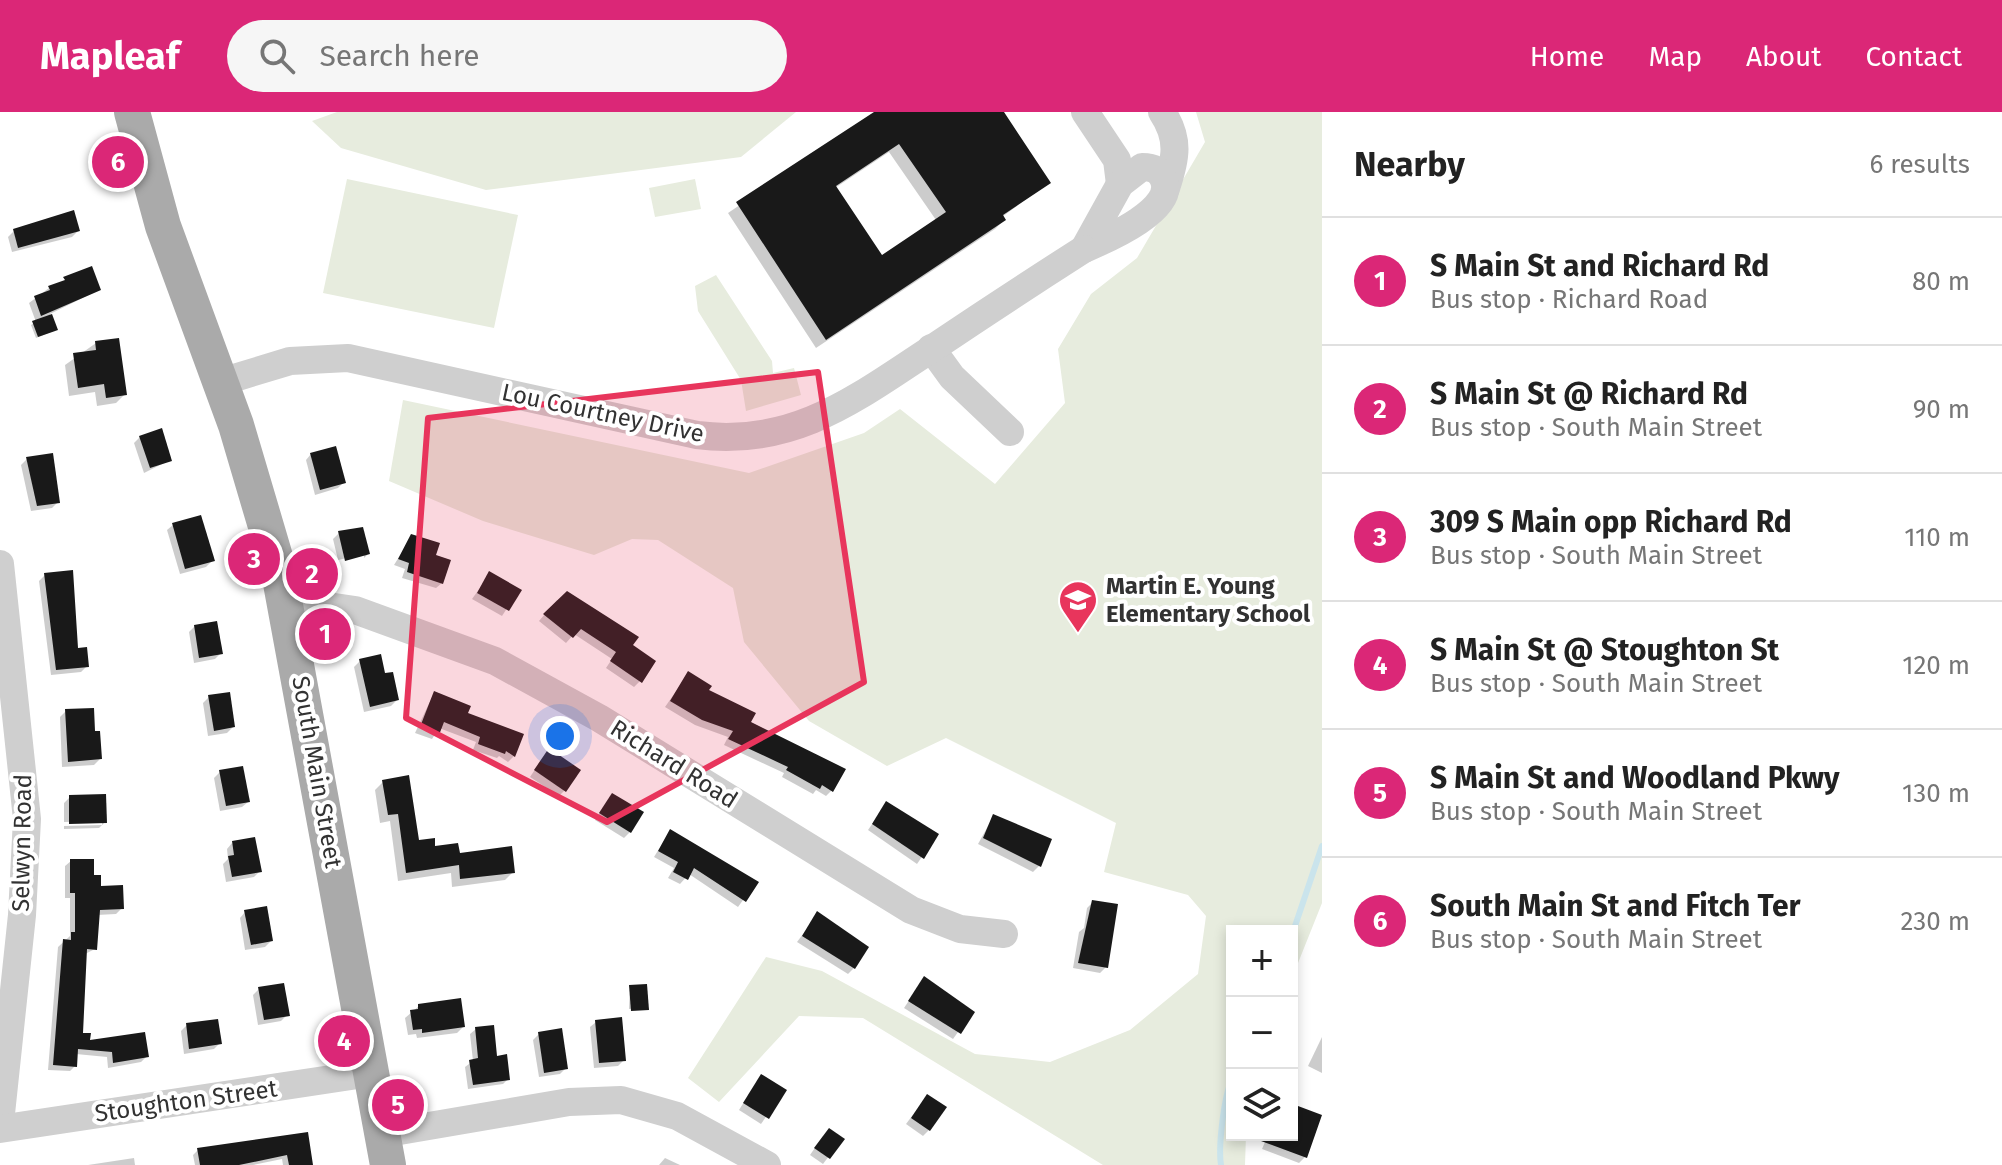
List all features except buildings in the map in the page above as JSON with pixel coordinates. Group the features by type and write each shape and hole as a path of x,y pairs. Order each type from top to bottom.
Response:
{"main road":[{"name":"South Main Street","path":"132,112 163,226 221,382 263,512 288,615 385,1150"}],"street":[{"path":"1085,112 1117,160 1120,184"},
{"path":"1162,112 1176,141 1174,163 1166,188"},
{"path":"1120,184 1137,168 1150,167 1161,174 1166,188"},
{"name":"Lou Courtney Drive","path":"1084,249 1120,184"},
{"name":"Lou Courtney Drive","path":"221,382 290,361 348,358 679,432 734,438 791,428 842,408 1084,249 1113,237 1145,216 1162,199 1166,188"},
{"path":"931,348 952,377 1010,432"},
{"name":"Selwyn Road","path":"0,564 27,819 22,915 0,1123"},
{"name":"Richard Road","path":"288,615 328,606 355,610 495,661 599,718 911,910 960,929 1004,934"},
{"name":"Stoughton Street","path":"0,1129 371,1073"},
{"path":"385,1150 569,1102 621,1100 677,1116 767,1165"}],"highlighted area":[{"path":"818,372 864,682 607,822 406,718 428,418"}],"shaded area":[{"path":"337,112 796,112 741,157 486,190 341,148 312,121"},
{"path":"1196,112 1322,112 1322,903 1298,963 1298,925 1226,925 1226,1141 1246,1141 1245,1165 1103,1165 863,1018 799,1016 719,1102 688,1078 766,957 822,971 975,1054 1050,1062 1130,1030 1198,974 1206,916 1188,895 1104,872 1116,823 946,738 887,766 809,721 744,642 733,588 658,540 632,539 594,555 483,521 389,481 403,400 749,473 864,433 900,409 995,484 1065,403 1058,349 1091,294 1137,258 1205,142"},
{"path":"347,179 518,215 494,328 323,293"},
{"path":"695,179 701,209 655,217 649,188"},
{"path":"716,275 772,361 773,373 794,368 801,395 746,411 741,380 698,311 695,286"}],"waterway":[{"path":"1295,925 1322,846"},
{"path":"1221,1165 1226,1097"}],"place":[{"name":"South Main St and Fitch Ter","path":"118,162"},
{"name":"309 S Main opp Richard Rd","path":"254,559"},
{"name":"S Main St @ Richard Rd","path":"312,574"},
{"name":"S Main St and Richard Rd","path":"325,634"},
{"name":"Martin E. Young Elementary School","path":"1078,634"},
{"name":"S Main St @ Stoughton St","path":"344,1041"},
{"name":"S Main St and Woodland Pkwy","path":"398,1105"}]}
